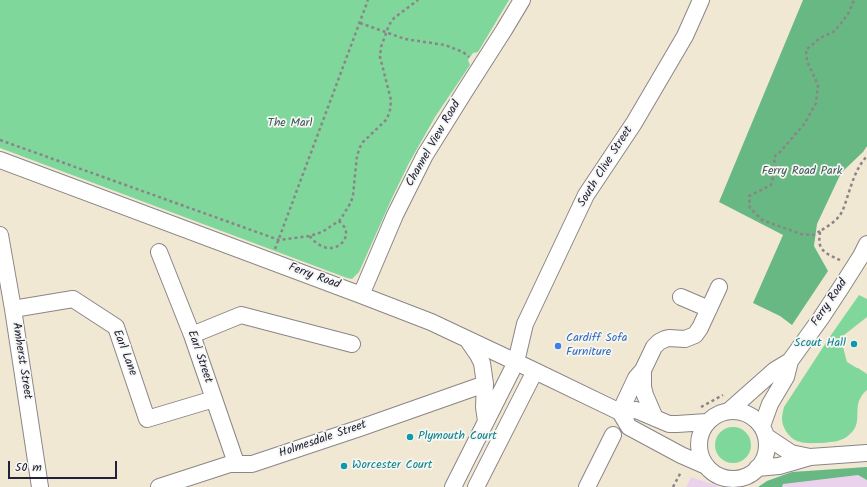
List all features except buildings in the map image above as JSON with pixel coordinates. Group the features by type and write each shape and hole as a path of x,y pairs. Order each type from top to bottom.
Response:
{"street":[{"name":"Channel View Road","path":"361,295 395,215 425,155 522,0"},
{"name":"South Clive Street","path":"453,487 516,362 525,324 586,195 634,122 685,36 701,0"},
{"name":"Ferry Road","path":"0,160 431,322 620,412 636,410 669,424 707,422 712,417 731,409 775,370 790,361"},
{"name":"Amherst Street","path":"0,235 8,307 40,487"},
{"name":"Ferry Road","path":"620,412 629,427 681,455 710,475 726,478 738,483 760,466 766,455 767,449 764,432 770,404 786,377 790,361 821,318 861,256 867,244"},
{"name":"Earl Street","path":"159,252 192,335 236,463"},
{"path":"620,412 636,378 643,370 654,347 665,339 686,339 695,335 700,328 719,287"},
{"path":"681,297 709,309"},
{"name":"Earl Lane","path":"8,307 73,299 116,327 147,419 214,399"},
{"path":"192,335 241,315 352,344"},
{"path":"466,339 476,351 482,363 485,384 484,407 486,420"},
{"path":"643,370 643,387 655,418"},
{"path":"476,487 535,371"},
{"name":"Holmesdale Street","path":"159,487 230,464 252,464 485,384"},
{"path":"731,409 750,414 764,432 791,453 810,457"},
{"path":"707,422 700,432 698,444 700,456 710,475"},
{"path":"587,487 613,435"},
{"path":"758,468 779,466 810,457 867,453"}],"path":[{"path":"270,262 368,0"},
{"path":"0,140 278,240 310,236 322,232 339,221 351,202 357,156 360,147 363,142 387,119 390,110 390,100 380,57 381,47 391,21 417,0"},
{"path":"854,0 848,14 835,31 820,38 806,50 807,61 818,85 816,103 805,123 774,157 775,171 771,185 749,196 750,208 762,220 801,234 813,235 830,225 840,215 858,168 867,156"},
{"path":"360,23 405,39 445,46 463,52 481,65"},
{"path":"310,236 312,240 325,247 330,249 336,247 344,241 347,236 345,228 339,221"},
{"path":"820,230 819,240 821,247 828,254 840,260"},
{"path":"696,409 728,392"},
{"path":"673,487 684,467"}],"shaded area":[{"path":"867,467 867,487 758,487 767,481 792,472"},
{"path":"691,477 720,487 686,487"}],"green space":[{"name":"The Marl","path":"0,0 509,0 478,52 473,53 468,60 470,65 435,117 409,163 359,272 352,279 0,148"},
{"name":"Ferry Road Park","path":"803,0 867,0 867,146 863,152 841,173 817,224 814,246 828,271 792,325 780,316 753,303 783,235 719,202"},
{"path":"859,295 867,299 867,317 839,339 847,362 867,374 867,390 862,395 859,402 857,421 854,430 844,439 837,441 803,443 794,440 786,432 782,422 784,407"},
{"path":"737,427 746,432 750,438 750,452 746,458 737,463 729,463 720,458 716,452 715,441 720,432 726,428"},
{"path":"867,467 867,480 858,475 783,484 782,487 758,487 767,481 792,472"}],"place":[{"name":"Scout Hall","path":"854,344"},
{"name":"Cardiff Sofa Furniture","path":"558,346"},
{"name":"Plymouth Court","path":"410,437"},
{"name":"Worcester Court","path":"344,466"}]}
